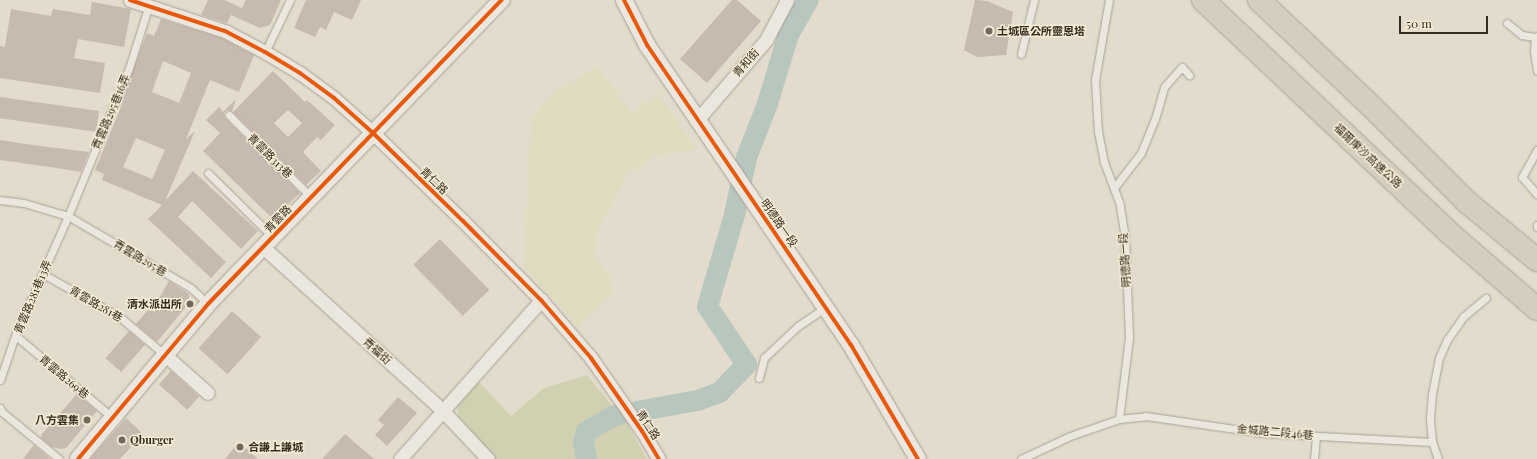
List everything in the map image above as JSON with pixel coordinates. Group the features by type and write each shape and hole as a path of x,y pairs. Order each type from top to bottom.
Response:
{"highway":[{"name":"福爾摩沙高速公路","path":"1203,0 1448,231 1537,309"},
{"path":"1259,0 1367,102 1467,202 1537,260"}],"street":[{"name":"青仁路","path":"130,0 149,5 225,32 265,52 300,73 334,98 373,133 541,300 591,358 642,431 659,459"},
{"name":"青雲路","path":"78,459 208,304 502,0"},
{"name":"明德路一段","path":"624,0 647,44 697,120 851,345 919,458"},
{"name":"青和街","path":"697,120 766,40 787,0"},
{"name":"青福街","path":"268,242 442,410 488,459"},
{"path":"400,459 541,300"},
{"path":"165,355 208,393"}],"lane":[{"path":"265,52 290,0"},
{"path":"1021,54 1034,0"},
{"name":"明德路一段","path":"1109,0 1095,80 1098,132 1104,162 1119,202 1125,238 1129,337 1119,419"},
{"name":"青雲路295巷16弄","path":"68,216 129,68 149,5"},
{"path":"1507,23 1522,35 1536,37 1537,71"},
{"path":"1114,188 1142,153 1156,119 1164,87 1182,67 1189,75"},
{"name":"青雲路313巷","path":"229,115 311,197"},
{"path":"1537,150 1522,177 1537,194"},
{"path":"208,173 268,242"},
{"name":"青雲路295巷","path":"0,200 24,203 68,216 191,288 208,304"},
{"name":"青雲路281巷13弄","path":"0,380 16,336 68,216"},
{"name":"青雲路281巷","path":"42,274 120,317 165,355"},
{"path":"1438,459 1432,442 1430,417 1432,394 1439,358 1447,340 1463,317 1486,298"},
{"path":"758,378 764,358 798,326 826,307"},
{"name":"青雲路269巷","path":"16,336 113,418"},
{"path":"0,408 2,412 59,459"},
{"name":"金城路二段46巷","path":"1119,419 1146,416 1262,433 1432,442"},
{"path":"1021,459 1070,436 1119,419"},
{"path":"1314,459 1316,436"}],"shaded area":[{"path":"597,67 632,112 658,93 696,149 654,157 627,175 596,234 595,258 610,276 612,295 578,326 525,268 530,122 550,94"}],"green space":[{"path":"587,375 628,425 647,459 494,459 459,421 457,404 479,382 511,416 544,388"}],"building":[{"path":"208,0 224,0 242,8 246,0 281,0 270,25 260,28 231,15 227,23 201,15"},
{"path":"306,0 361,0 352,20 334,12 326,30 320,27 315,37 294,28"},
{"path":"732,0 737,0 761,21 707,83 680,59"},
{"name":"土城區公所靈恩塔","path":"975,0 987,1 1013,12 1006,55 977,57 964,50"},
{"path":"92,2 131,9 124,47 78,39 74,58 105,63 100,93 0,78 0,46 5,47 11,9 51,16 53,9 90,15"},
{"path":"161,19 222,38 254,55 239,92 210,80 186,139 195,131 165,201 193,171 258,231 241,249 192,201 178,217 226,262 211,278 148,219 162,205 102,180 104,174 95,170 123,102 121,102 147,33 154,36","holes":["163,61 191,73 179,103 152,92","136,138 165,150 152,179 123,167"]},
{"path":"273,71 305,102 307,100 335,125 321,140 317,137 303,152 321,171 306,185 233,112","holes":["288,110 302,123 288,137 274,123"]},
{"path":"0,97 99,111 96,132 0,118"},
{"path":"236,99 232,111 227,110 224,113 225,118 300,193 273,219 203,151 220,133 206,120 219,107 223,112"},
{"path":"0,140 89,152 81,172 0,160"},
{"path":"440,239 489,290 463,316 413,265"},
{"path":"169,281 189,294 189,303 157,342 136,324 161,295"},
{"path":"232,311 261,337 228,374 199,348"},
{"path":"129,331 145,345 121,372 105,358"},
{"path":"171,371 199,396 187,410 159,384"},
{"path":"77,394 97,411 66,448 61,449 52,447 41,438 42,434"},
{"path":"398,397 417,413 387,446 375,435 384,425 378,420"},
{"path":"126,418 143,434 120,459 90,459"},
{"path":"345,434 374,459 322,459"},
{"name":"合謙上謙城","path":"239,442 258,459 225,459"},
{"path":"34,445 48,457 49,459 23,459"}],"waterway":[{"path":"636,411 697,400 719,392 746,364 707,306 734,214 746,157 767,103 788,34 808,0"},
{"path":"586,459 583,442 586,431 612,416 619,414"}],"cycle path":[{"path":"130,0 225,31 265,52 300,73 334,98 373,133 541,300 591,358 642,431 659,459"},
{"path":"78,459 208,304 502,0"},
{"path":"624,0 647,45 851,345 918,459"}],"place":[{"name":"土城區公所靈恩塔","path":"989,31"},
{"name":"清水派出所","path":"190,304"},
{"name":"八方雲集","path":"87,420"},
{"name":"Qburger","path":"122,440"},
{"name":"合謙上謙城","path":"240,447"}]}
